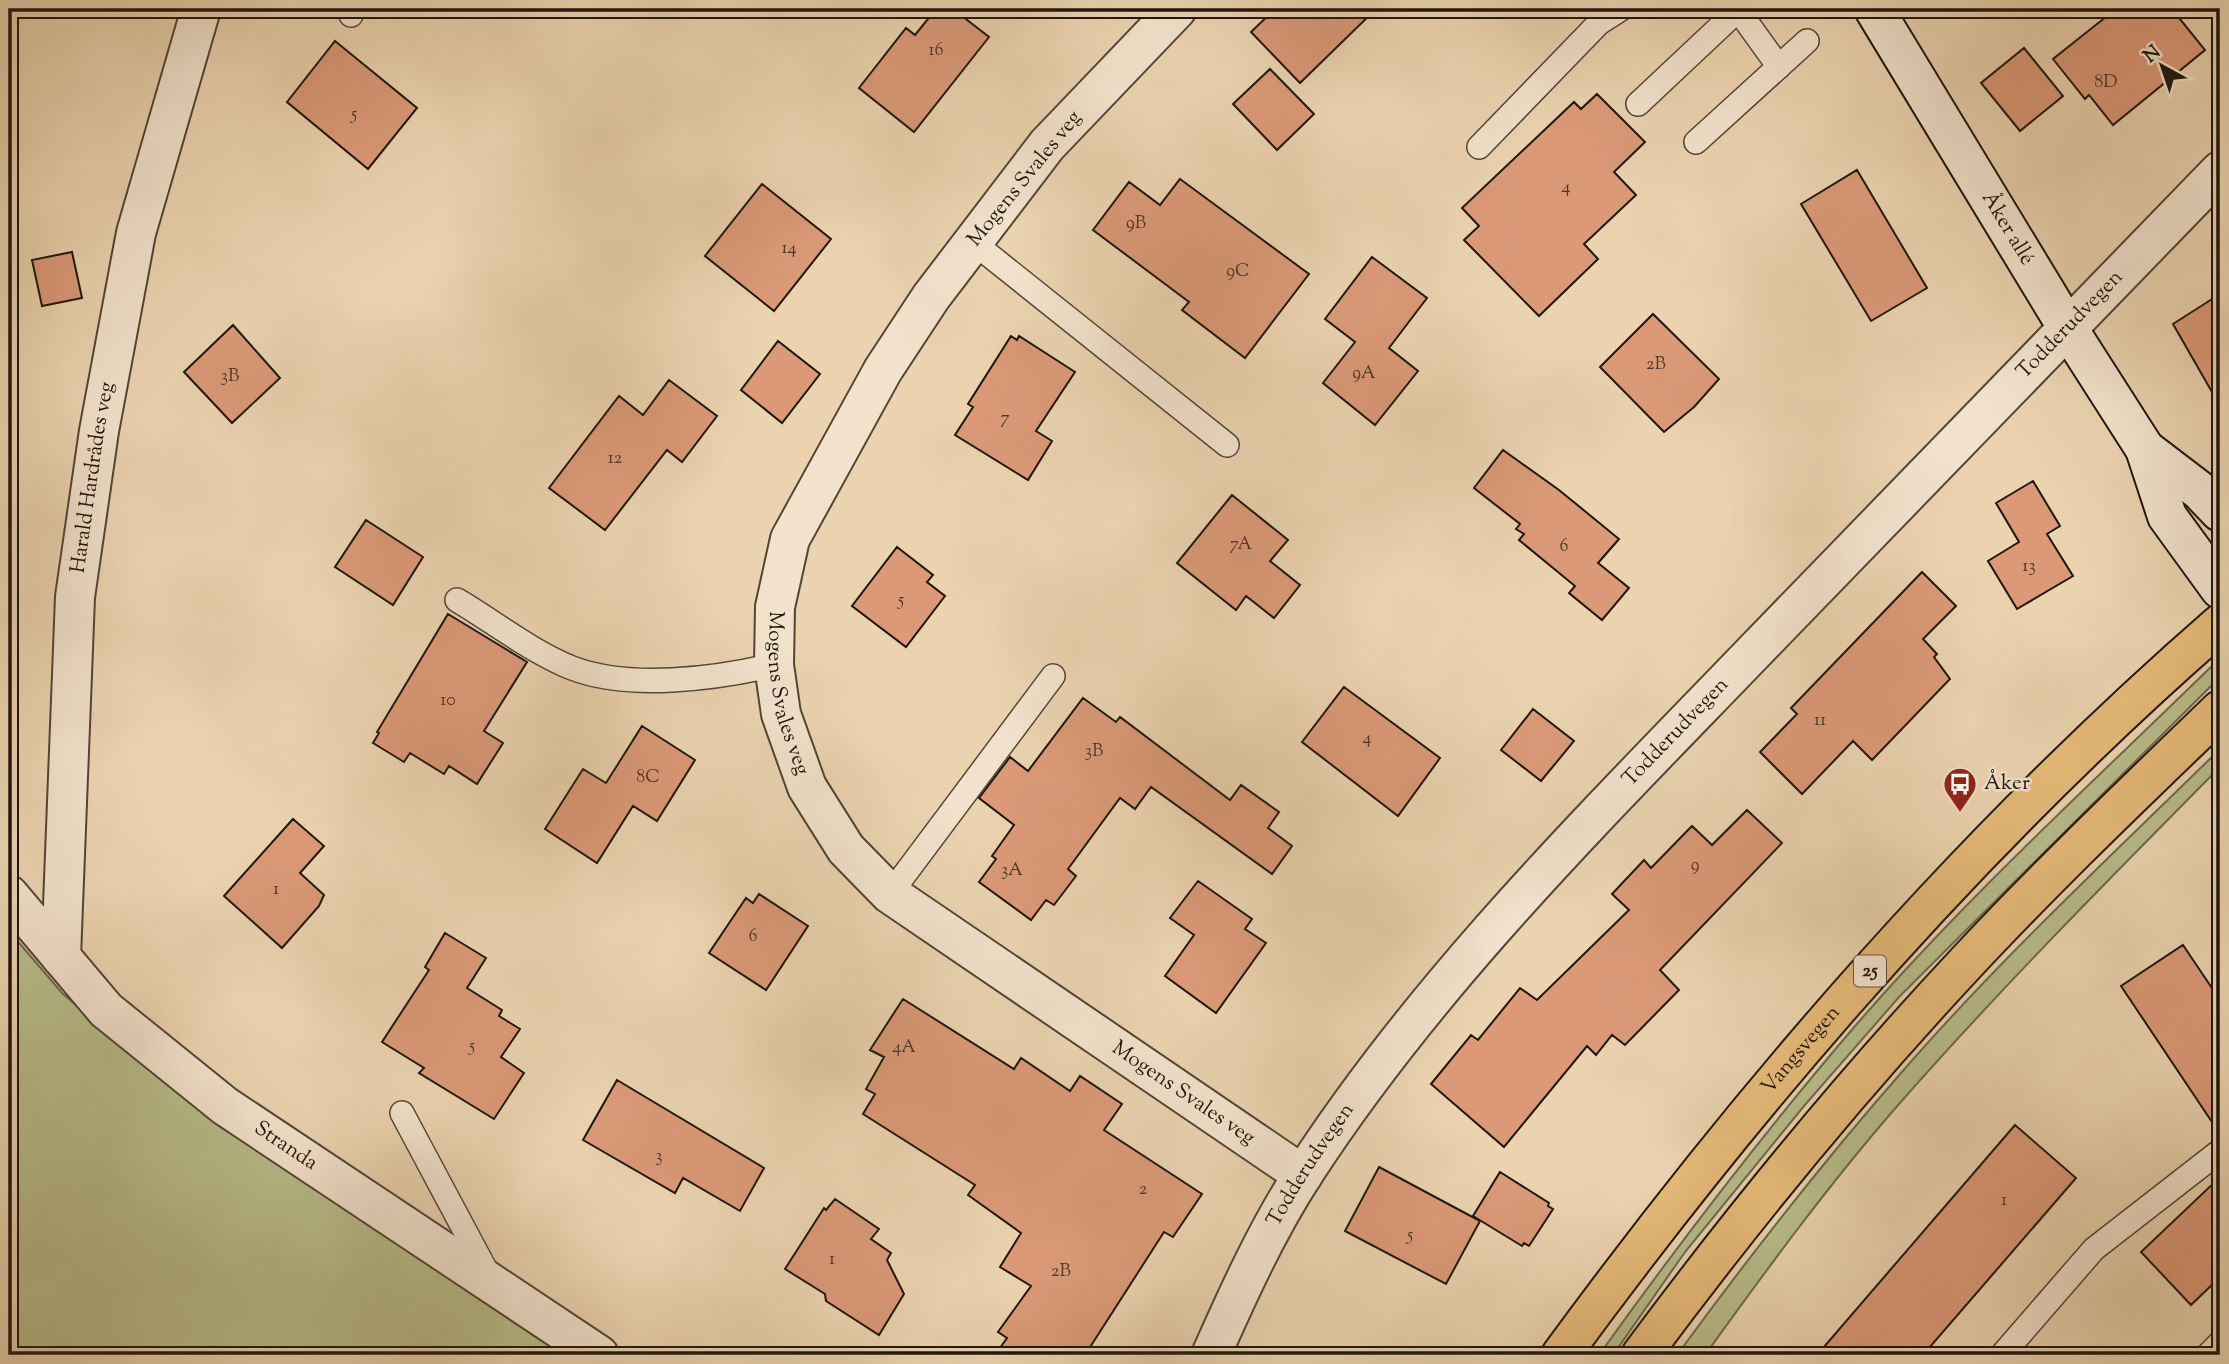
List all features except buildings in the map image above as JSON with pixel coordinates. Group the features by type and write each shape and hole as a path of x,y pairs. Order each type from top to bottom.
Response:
{"highway":[{"name":"Vangsvegen","path":"1561,1355 1715,1152 1846,997 2037,798 2220,624"},
{"path":"1641,1355 1782,1171 1894,1042 1966,962 2113,813 2220,710"}],"street":[{"name":"Harald Hardrådes veg","path":"61,957 75,597 97,443 136,233 201,9"},
{"name":"Mogens Svales veg","path":"1177,9 1047,145 931,297 883,370 790,539 775,607 774,666 782,714 807,787 846,849 890,894 1303,1175"},
{"name":"Åker allé","path":"1874,9 2067,327 2145,449 2167,516 2220,589"},
{"name":"Todderudvegen","path":"1211,1355 1263,1246 1303,1175 1402,1035 1471,952 1621,789 2220,171"},
{"name":"Åker allé","path":"2145,449 2200,491 2220,512"},
{"name":"Stranda","path":"9,895 106,1010 225,1106 599,1355"}],"lane":[{"path":"1479,147 1599,23 1621,9"},
{"path":"1638,104 1738,9 1779,67"},
{"path":"1696,142 1807,41"},
{"path":"974,243 1227,445"},
{"path":"457,600 572,668 619,680 741,673 774,666"},
{"path":"890,894 1053,677"},
{"path":"402,1113 492,1282"},
{"path":"2002,1355 2094,1249 2220,1152"},
{"path":"2208,1355 2220,1343"}],"green space":[{"path":"2214,664 2220,670 2220,677 1899,997 1804,1106 1685,1252 1613,1355 1599,1355 1724,1187 1856,1025 1986,886"},
{"path":"2220,749 2220,767 2017,975 1873,1134 1799,1227 1705,1355 1677,1355 1814,1176 1939,1031 2057,908"},
{"path":"9,931 62,993 177,1092 575,1355 9,1355"}],"place":[{"name":"Åker","path":"1960,814"}]}
